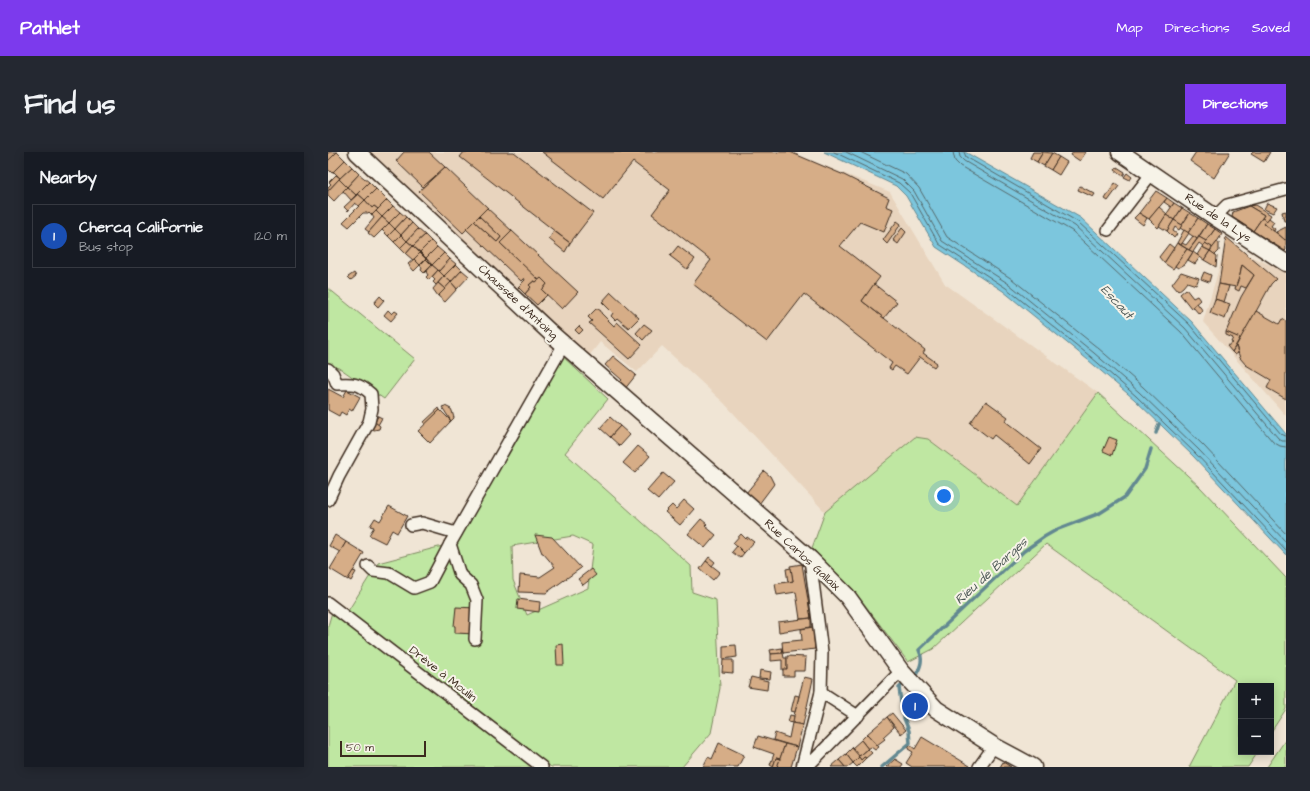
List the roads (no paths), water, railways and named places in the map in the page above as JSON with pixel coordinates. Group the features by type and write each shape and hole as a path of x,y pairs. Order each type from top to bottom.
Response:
{"main road":[{"name":"Chaussée d'Antoing","path":"357,152 564,344"},
{"name":"Rue de la Lys","path":"1120,152 1215,217 1286,263"},
{"name":"Rue Carlos Gallaix","path":"564,344 810,559 846,596 901,671 936,709 994,746 1033,767"}],"street":[{"path":"1108,230 1152,173"},
{"path":"1215,217 1227,205 1286,189"},
{"name":"Chaussée d'Antoing","path":"368,566 374,571 389,573 414,588 430,582 456,533 564,344"},
{"path":"328,369 333,374 337,384 350,383 362,386 371,394 372,409 369,422 339,476 328,500"},
{"path":"411,525 422,523 456,533"},
{"path":"450,544 460,574 471,585 477,600 475,640"},
{"path":"802,767 821,692 822,652 810,559"},
{"name":"Drève à Moulin","path":"328,602 542,767"},
{"path":"807,767 901,671"},
{"path":"821,692 858,716"},
{"path":"979,767 994,746"}],"water":[{"name":"Escaut","path":"824,152 965,152 1081,218 1192,322 1286,434 1286,555 1193,456 1134,399 1003,291 936,247 906,196 896,186"}],"waterway":[{"name":"Rieu de Barges","path":"1156,433 1159,424"},
{"name":"Rieu de Barges","path":"914,678 921,664 919,650 1024,551 1058,529 1100,513 1125,497 1145,469 1151,449"},
{"name":"Rieu de Barges","path":"882,767 910,743 909,731 904,718 905,711 901,702 899,688 901,686"}],"place":[{"name":"Chercq Californie","path":"915,706"}]}
